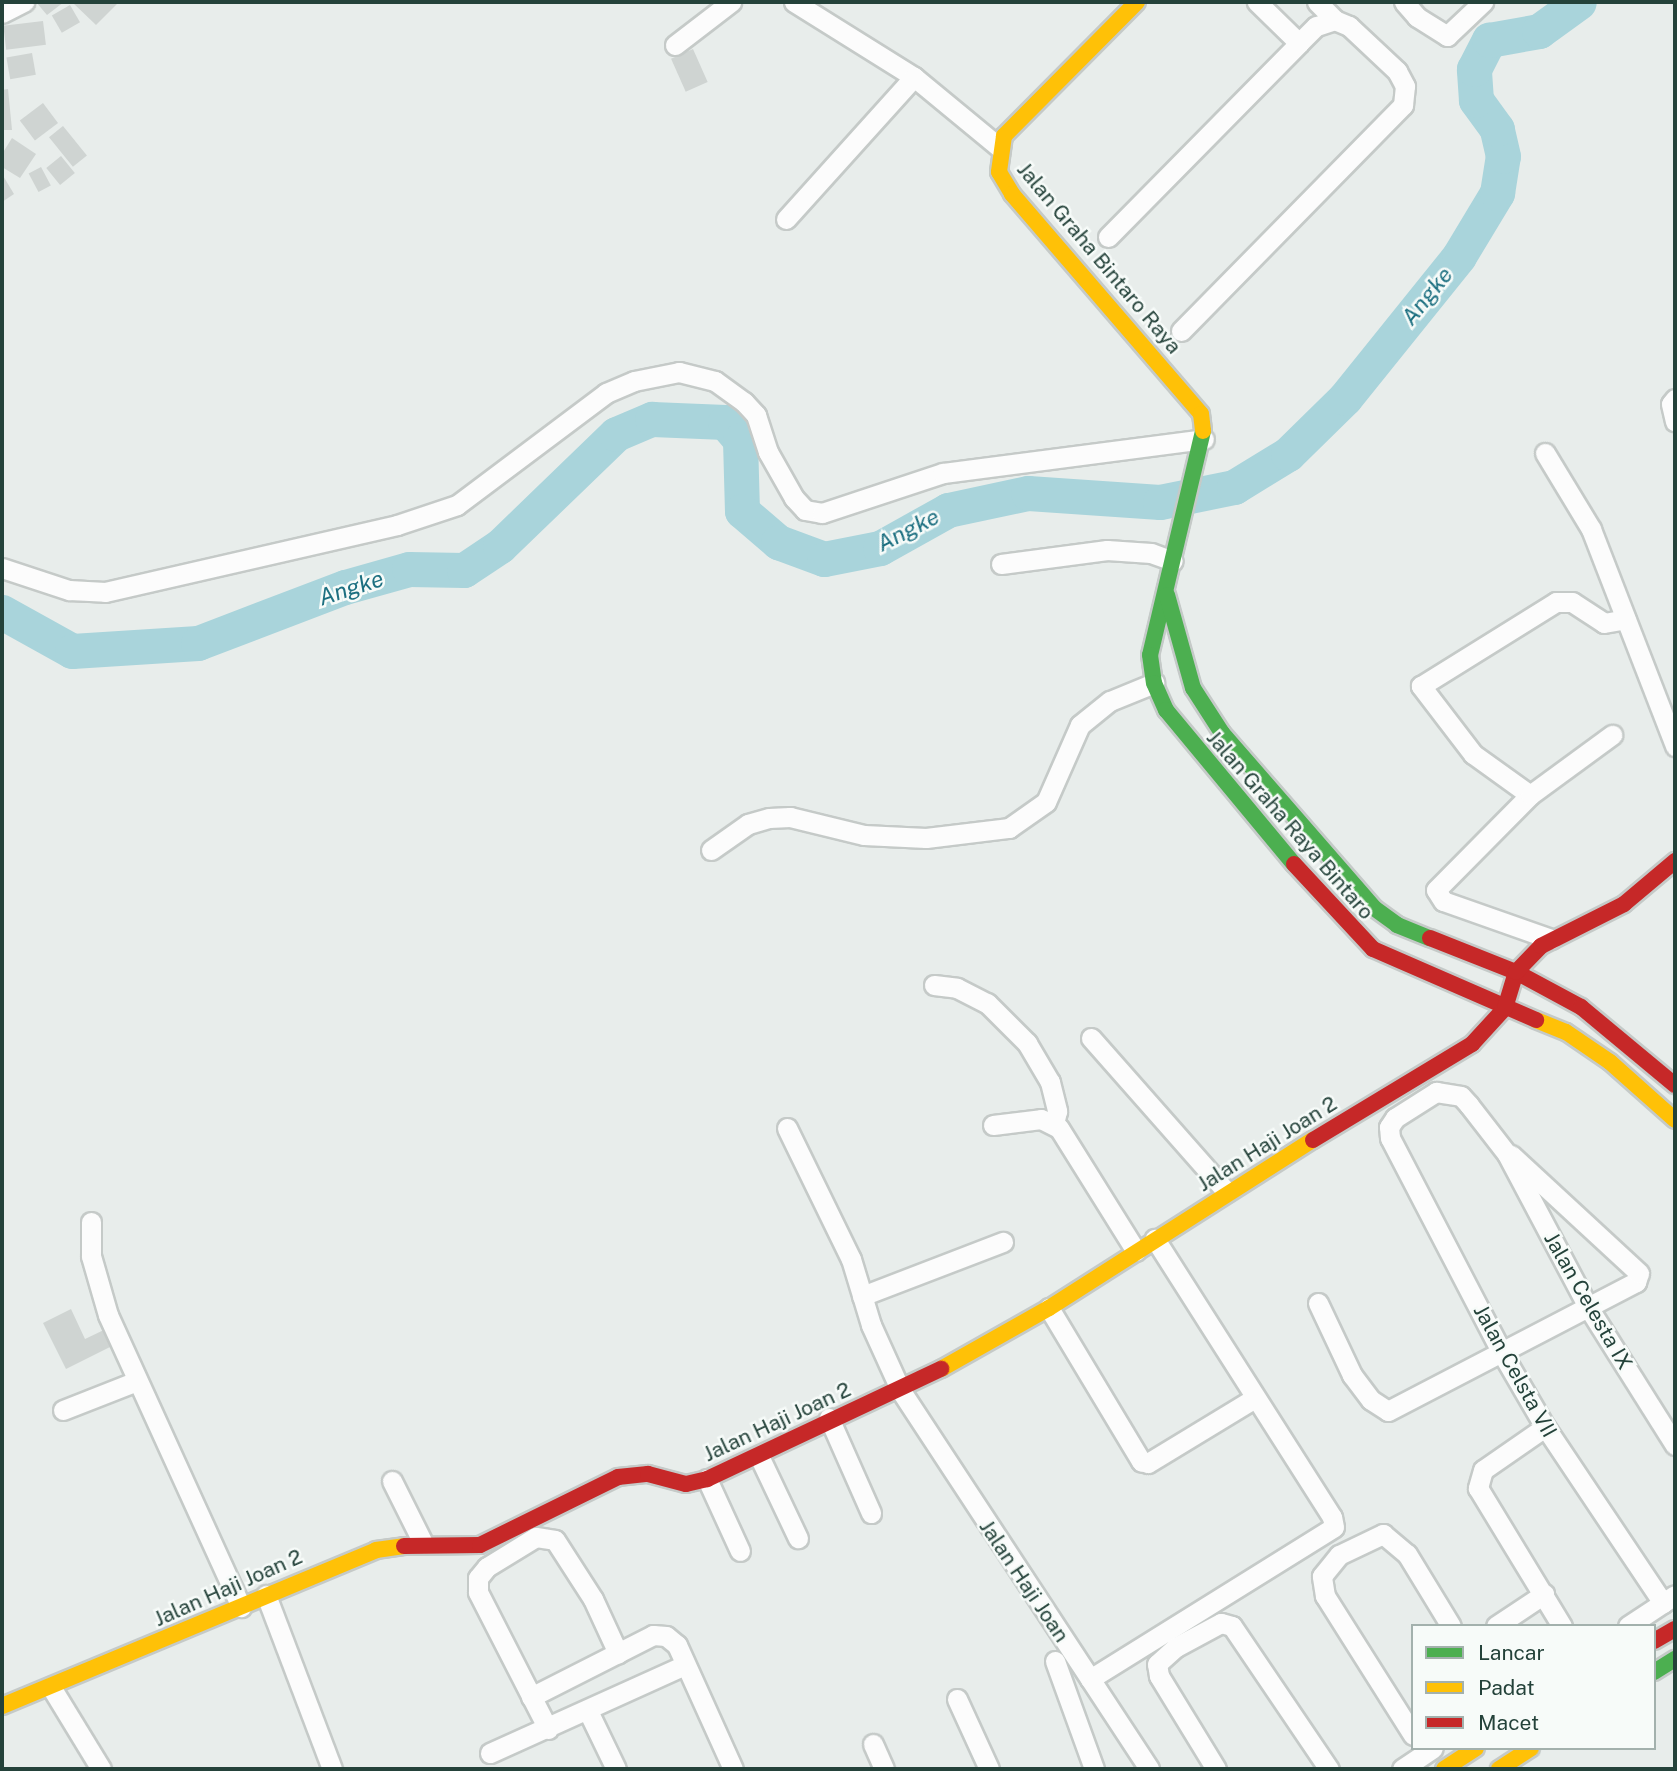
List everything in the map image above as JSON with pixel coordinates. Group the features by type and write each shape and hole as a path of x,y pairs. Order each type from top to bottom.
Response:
{"main road":[{"name":"Jalan Graha Bintaro Raya","path":"1125,6 1019,118 999,147 999,172 1013,194 1201,414 1204,439"},
{"name":"Jalan Graha Raya Bintaro","path":"1204,439 1167,595 1155,623 1150,655 1154,683 1166,710 1216,774 1349,928 1396,963 1566,1032 1610,1062 1675,1120"},
{"name":"Jalan Graha Raya Bintaro","path":"1167,595 1194,688 1222,733 1374,908 1396,925 1517,972 1581,1007 1675,1085"},
{"path":"1505,1008 1517,972 1551,939 1624,904 1675,861"},
{"name":"Jalan Haji Joan 2","path":"2,1706 376,1550 423,1543 480,1545 618,1477 648,1474 686,1483 707,1479 759,1456 829,1418 901,1391 1049,1308 1227,1192 1472,1044 1505,1008"},
{"path":"1656,1640 1675,1629"},
{"path":"1656,1671 1675,1659"},
{"path":"1444,1769 1473,1750"},
{"path":"1499,1769 1528,1750"}],"street":[{"path":"2,13 23,2"},
{"path":"675,45 731,2"},
{"path":"794,2 914,78 999,147"},
{"path":"1257,2 1299,43"},
{"path":"1181,331 1403,105 1405,86 1397,71 1349,26 1335,20 1317,2"},
{"path":"1404,2 1418,17 1447,36 1483,2"},
{"path":"1108,237 1316,26 1335,20"},
{"path":"786,219 914,78"},
{"path":"2,568 69,590 105,592 397,525 457,505 606,393 634,381 679,372 715,381 744,402 756,415 768,453 794,498 805,510 822,513 943,473 1204,439"},
{"path":"1675,399 1671,404 1675,422"},
{"path":"1545,453 1591,529 1675,746"},
{"path":"1001,564 1107,550 1152,553 1174,561"},
{"path":"1530,795 1473,754 1422,686 1556,601 1572,602 1604,623 1626,619"},
{"path":"711,850 748,824 769,818 790,817 864,835 926,838 1009,828 1046,802 1080,725 1110,701 1154,683"},
{"path":"1551,939 1443,901 1436,890 1530,795 1612,735"},
{"path":"934,985 957,988 988,1003 1027,1043 1050,1082 1057,1111 1054,1124"},
{"path":"1091,1038 1227,1192"},
{"name":"Jalan Celesta IX","path":"1389,1127 1395,1118 1436,1092 1461,1096 1507,1154 1588,1307 1675,1445"},
{"path":"993,1125 1041,1119 1054,1124 1136,1251"},
{"name":"Jalan Celsta VII","path":"1389,1127 1390,1138 1545,1427 1669,1599"},
{"name":"Jalan Haji Joan","path":"787,1128 851,1259 862,1296 901,1391 1149,1769"},
{"name":"Jalan Celesta IX","path":"1507,1154 1517,1157 1640,1278 1588,1307"},
{"path":"91,1222 91,1256 98,1286 136,1381 241,1607"},
{"path":"1090,1679 1332,1532 1332,1517 1155,1239"},
{"path":"862,1296 1003,1242"},
{"path":"1318,1303 1352,1374 1380,1409 1399,1407 1588,1307"},
{"path":"1049,1308 1141,1461 1148,1463 1255,1398"},
{"path":"63,1410 136,1381"},
{"path":"829,1418 872,1513"},
{"path":"1545,1427 1483,1469 1478,1481 1480,1494 1561,1624"},
{"path":"759,1456 798,1538"},
{"path":"707,1479 740,1550"},
{"path":"392,1482 423,1543"},
{"path":"1411,1732 1325,1596 1322,1576 1339,1555 1383,1535 1407,1554 1450,1624"},
{"path":"548,1729 477,1585 487,1567 515,1548 543,1536 560,1544 618,1653"},
{"path":"1499,1624 1544,1594"},
{"path":"266,1595 332,1769"},
{"path":"1631,1624 1669,1599"},
{"path":"1216,1769 1159,1676 1157,1664 1176,1647 1222,1623 1232,1626 1329,1769"},
{"path":"531,1697 653,1635 666,1636 677,1645 733,1769"},
{"path":"1055,1661 1094,1769"},
{"path":"491,1753 589,1711 685,1665"},
{"path":"51,1687 101,1769"},
{"path":"957,1699 989,1769"},
{"path":"589,1711 616,1769"},
{"path":"873,1744 884,1769"},
{"path":"1402,1769 1426,1750"}],"building":[{"path":"36,2 64,2 47,15"},
{"path":"72,2 119,2 96,25"},
{"path":"70,5 80,22 62,33 52,16"},
{"path":"43,21 46,45 6,50 3,26"},
{"path":"693,49 708,82 686,92 671,59"},
{"path":"32,53 36,75 10,79 6,58"},
{"path":"8,89 12,130 2,130 2,90"},
{"path":"43,103 58,123 35,140 20,120"},
{"path":"63,126 87,156 73,167 49,137"},
{"path":"12,138 36,154 20,178 2,167 2,154"},
{"path":"61,156 75,173 60,185 46,168"},
{"path":"41,167 51,186 38,192 29,174"},
{"path":"2,174 14,194 2,202"},
{"path":"71,1309 85,1339 108,1328 116,1344 66,1369 43,1323"}],"waterway":[{"name":"Angke","path":"2,612 72,651 198,643 345,587 409,569 464,570 500,546 616,434 652,419 725,422 740,440 742,511 778,542 824,559 880,548 948,510 1028,493 1160,502 1234,487 1288,454 1345,398 1459,256 1497,193 1503,156 1497,129 1476,100 1474,69 1489,40 1539,31 1579,2"}],"traffic: fast":[{"path":"1203,431 1150,655 1154,683 1166,710 1294,864"},
{"path":"1167,595 1193,688 1222,733 1374,908 1397,925 1430,938"},
{"path":"1656,1671 1675,1659"}],"traffic: slow":[{"path":"1137,2 1004,136 999,172 1012,194 1201,414 1203,431"},
{"path":"1536,1020 1566,1032 1610,1062 1675,1120"},
{"path":"941,1369 1049,1308 1313,1140"},
{"path":"2,1706 376,1550 404,1546"},
{"path":"1444,1769 1473,1750"},
{"path":"1499,1769 1528,1750"}],"traffic: jam":[{"path":"1313,1140 1472,1044 1505,1008 1516,972 1541,946 1624,904 1675,861"},
{"path":"1294,864 1373,949 1536,1020"},
{"path":"1430,938 1516,972 1581,1007 1675,1085"},
{"path":"404,1546 480,1545 618,1477 648,1474 686,1484 707,1479 941,1369"},
{"path":"1656,1640 1675,1629"}]}
